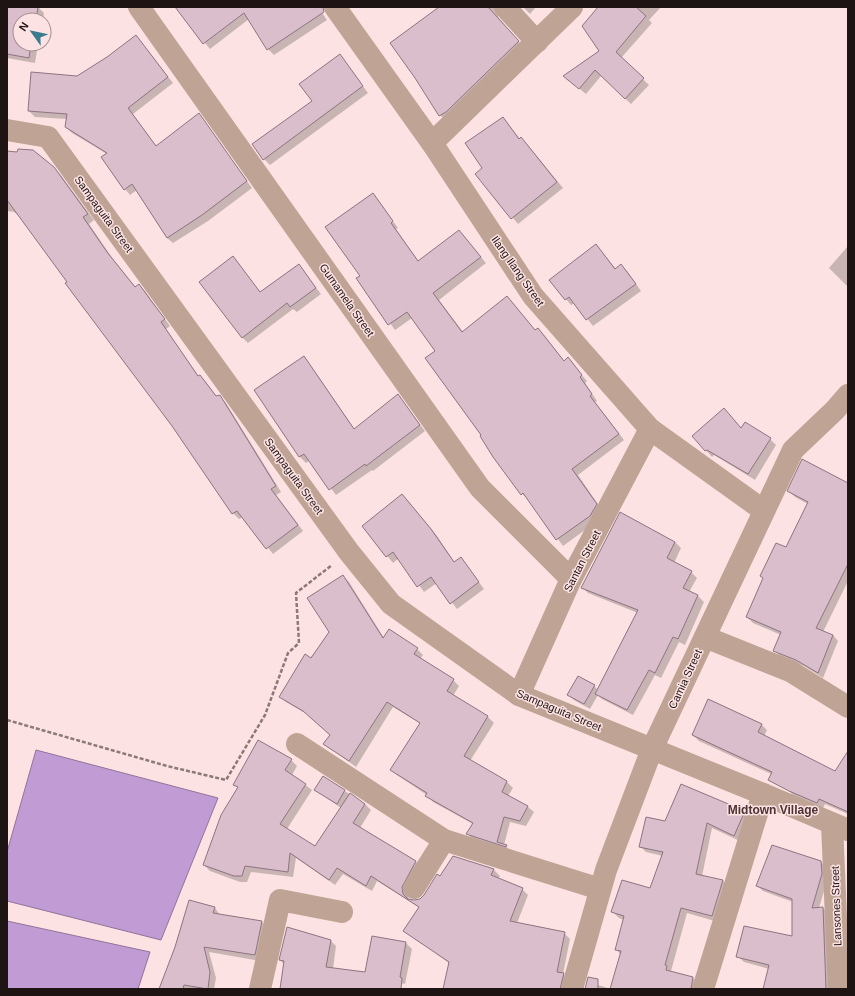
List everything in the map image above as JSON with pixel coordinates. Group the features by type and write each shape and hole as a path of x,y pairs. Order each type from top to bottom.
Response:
{"street":[{"name":"Gumamela Street","path":"139,7 480,488 571,579"},
{"name":"Ilang Ilang Street","path":"335,7 432,143 533,296 650,429 763,510"},
{"path":"504,7 537,42"},
{"path":"432,143 572,7"},
{"name":"Sampaguita Street","path":"7,130 48,137 349,552 391,604 519,695 763,794 840,827"},
{"name":"Camia Street","path":"572,989 606,870 652,749 763,510 792,450 835,410 848,395"},
{"name":"Santan Street","path":"519,695 571,579 650,429"},
{"path":"705,637 790,671 848,707"},
{"path":"297,744 444,840 600,889"},
{"path":"703,989 763,794"},
{"name":"Lansones Street","path":"839,989 840,827"},
{"path":"414,888 444,840"},
{"path":"260,989 280,900 342,912"}],"path":[{"path":"7,720 167,766 226,780 265,715 288,652 299,643 296,593 349,552"}],"shaded area":[{"path":"36,750 218,798 161,940 7,901 7,852"},
{"path":"7,921 150,952 138,989 7,989"}],"building":[{"path":"7,7 38,7 37,12 12,12 12,52 30,52 29,58 7,54"},
{"path":"175,7 323,7 324,12 267,50 244,13 203,44"},
{"path":"439,7 488,7 519,41 446,112 439,116 415,78 390,43"},
{"path":"598,7 636,7 646,16 616,52 644,78 625,99 595,70 579,89 563,76 599,51 582,26"},
{"path":"136,35 168,77 128,108 156,146 199,113 247,181 202,215 167,238 132,184 124,190 101,157 107,153 65,127 67,114 28,111 31,72 77,76 107,57"},
{"path":"340,54 363,86 263,160 252,144 312,101 299,84"},
{"path":"503,117 519,139 521,137 557,182 511,219 475,174 482,168 465,143"},
{"path":"18,149 33,150 54,167 88,214 83,217 107,252 135,287 139,284 165,319 161,322 198,376 200,375 216,396 220,395 276,486 271,489 298,525 266,549 237,511 232,514 172,426 65,283 67,282 7,200 7,151 17,152"},
{"path":"373,193 393,221 391,223 418,261 459,230 481,257 433,293 462,332 507,296 535,330 538,328 564,361 568,357 582,375 580,377 592,394 590,396 619,434 572,469 597,504 590,516 556,540 523,493 521,495 493,457 480,436 481,435 425,358 435,351 407,312 388,325 356,278 360,276 325,227"},
{"path":"596,244 615,269 621,264 636,284 586,320 569,297 565,300 549,280"},
{"path":"233,256 260,292 299,264 316,288 290,307 287,303 242,338 199,282"},
{"path":"304,356 354,429 398,394 420,425 366,466 365,464 329,490 304,454 299,457 254,390"},
{"path":"724,408 741,428 745,422 771,438 748,474 707,450 705,451 692,436"},
{"path":"802,459 848,483 848,564 816,628 833,635 818,673 796,660 773,651 781,632 746,617 763,578 760,576 776,543 786,547 808,502 787,491"},
{"path":"402,494 431,529 454,562 461,557 479,582 450,604 431,577 417,587 393,552 386,557 362,526"},
{"path":"620,512 675,542 667,558 692,571 683,588 698,595 678,639 673,637 655,673 649,670 627,710 595,694 638,610 581,588"},
{"path":"343,575 383,638 389,629 418,648 414,654 454,679 447,691 488,716 464,756 507,781 502,792 528,806 520,821 504,817 497,842 507,845 506,847 466,834 473,823 425,796 427,793 390,770 420,723 387,702 349,761 323,744 330,735 303,711 279,697 305,654 311,658 329,632 307,598"},
{"path":"578,676 595,685 584,704 567,695"},
{"path":"708,699 762,724 758,732 835,771 848,751 848,812 819,799 817,803 789,791 768,780 772,772 692,735"},
{"path":"258,740 292,759 285,770 306,784 280,824 315,846 350,793 365,804 353,823 416,861 402,887 403,894 408,899 420,899 437,874 440,876 453,856 494,869 491,875 523,888 510,921 565,932 557,972 564,973 560,989 443,989 449,962 403,931 419,907 371,876 366,886 337,868 329,880 290,853 288,872 245,866 242,876 234,876 203,865 221,815 238,787 233,785"},
{"path":"323,776 345,790 337,804 314,790"},
{"path":"681,784 745,811 734,836 707,823 696,874 723,880 712,916 681,908 665,965 667,966 666,970 693,977 691,989 610,989 621,951 615,950 624,916 611,912 622,880 650,888 663,852 639,847 646,817 665,821"},
{"path":"772,845 821,861 822,874 812,908 823,907 826,989 763,989 769,965 736,957 744,926 792,936 792,899 756,886"},
{"path":"189,900 215,907 213,913 262,921 255,955 204,947 210,972 208,989 184,985 183,989 159,989 175,947"},
{"path":"287,927 331,940 326,967 365,972 372,936 406,942 400,977 402,978 401,989 280,989 284,961 279,960"},
{"path":"588,977 598,979 598,989 585,989"}],"district":[{"name":"Midtown Village","path":"773,810"}]}
